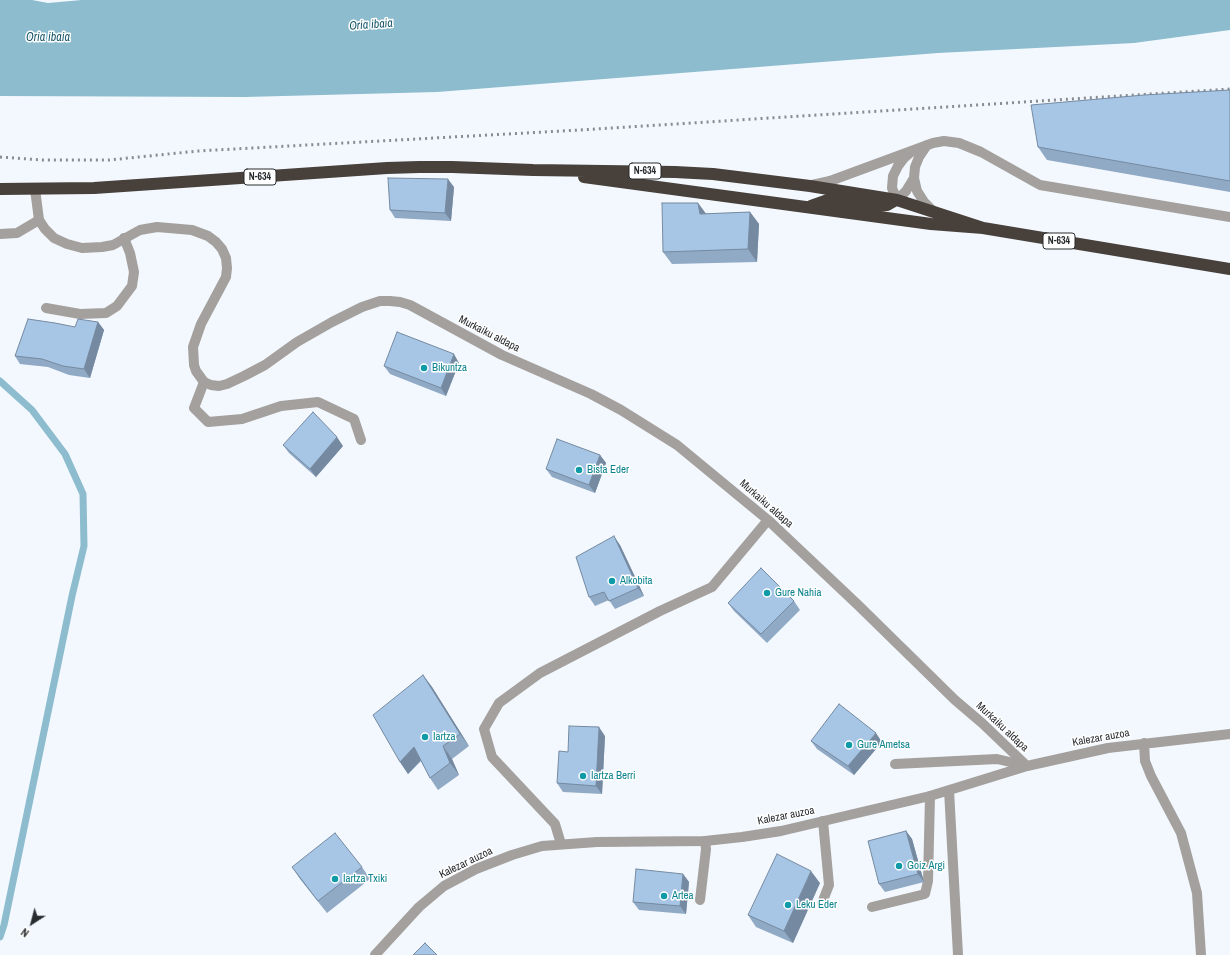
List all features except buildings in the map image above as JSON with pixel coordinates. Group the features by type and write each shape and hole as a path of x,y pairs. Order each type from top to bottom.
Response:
{"highway":[{"name":"N-634","path":"0,189 94,188 388,168 452,167 675,172 713,174 810,186 897,200 933,218"},
{"name":"N-634","path":"533,170 807,207 933,218 983,228 1230,269"},
{"name":"N-634","path":"807,207 828,200 874,206 888,205 897,200"}],"street":[{"path":"810,186 830,181 933,142 944,141 958,143 981,152 1040,186 1230,217"},
{"path":"927,145 919,157 915,167 914,178 917,191 933,218"},
{"path":"914,178 906,191 897,200 892,188 893,176 904,158 915,150"},
{"path":"35,189 39,220 54,238 67,244 82,248 113,245 140,230 157,227 192,230 208,236 222,249 226,263 226,277 201,324 193,347 194,365 196,371 204,382 194,408 208,422 242,419 281,406 318,402 354,419 361,440"},
{"path":"0,234 17,233 39,220"},
{"path":"46,308 80,314 106,313 117,306 132,286 134,272 130,253 124,238"},
{"name":"Murkaiku aldapa","path":"204,382 219,386 244,376 264,365 297,342 362,307 380,301 400,302 410,305 502,355 591,394 621,410 676,445 768,520 955,700 982,723 1027,766"},
{"path":"561,844 554,824 492,757 484,729 499,703 540,673 660,611 712,587 768,520"},
{"name":"Kalezar auzoa","path":"375,955 419,907 444,886 476,869 512,855 542,846 561,844 705,841 750,836 930,796 1027,766 1108,748 1230,734"},
{"path":"1144,743 1145,761 1180,833 1198,893 1201,955"},
{"path":"895,764 997,759 1027,766"},
{"path":"949,790 958,955"},
{"path":"872,907 925,894 928,881 930,796"},
{"path":"822,903 830,885 823,821"},
{"path":"700,900 706,849 705,841"}],"water":[{"name":"Oria ibaia","path":"0,0 32,0 48,3 82,0 1230,0 1230,30 1134,43 938,53 437,92 245,97 0,96"}],"waterway":[{"path":"0,381 32,410 65,454 83,494 84,546 72,596 4,925 0,937"}],"railway":[{"path":"0,157 42,160 109,160 198,151 580,130 1230,89"}],"place":[{"name":"Bikuntza","path":"424,368"},
{"name":"Bista Eder","path":"579,470"},
{"name":"Alkobita","path":"612,581"},
{"name":"Gure Nahia","path":"767,593"},
{"name":"Iartza","path":"425,737"},
{"name":"Gure Ametsa","path":"849,745"},
{"name":"Iartza Berri","path":"583,776"},
{"name":"Goiz Argi","path":"899,866"},
{"name":"Iartza Txiki","path":"335,879"},
{"name":"Artea","path":"664,896"},
{"name":"Leku Eder","path":"788,905"}]}
